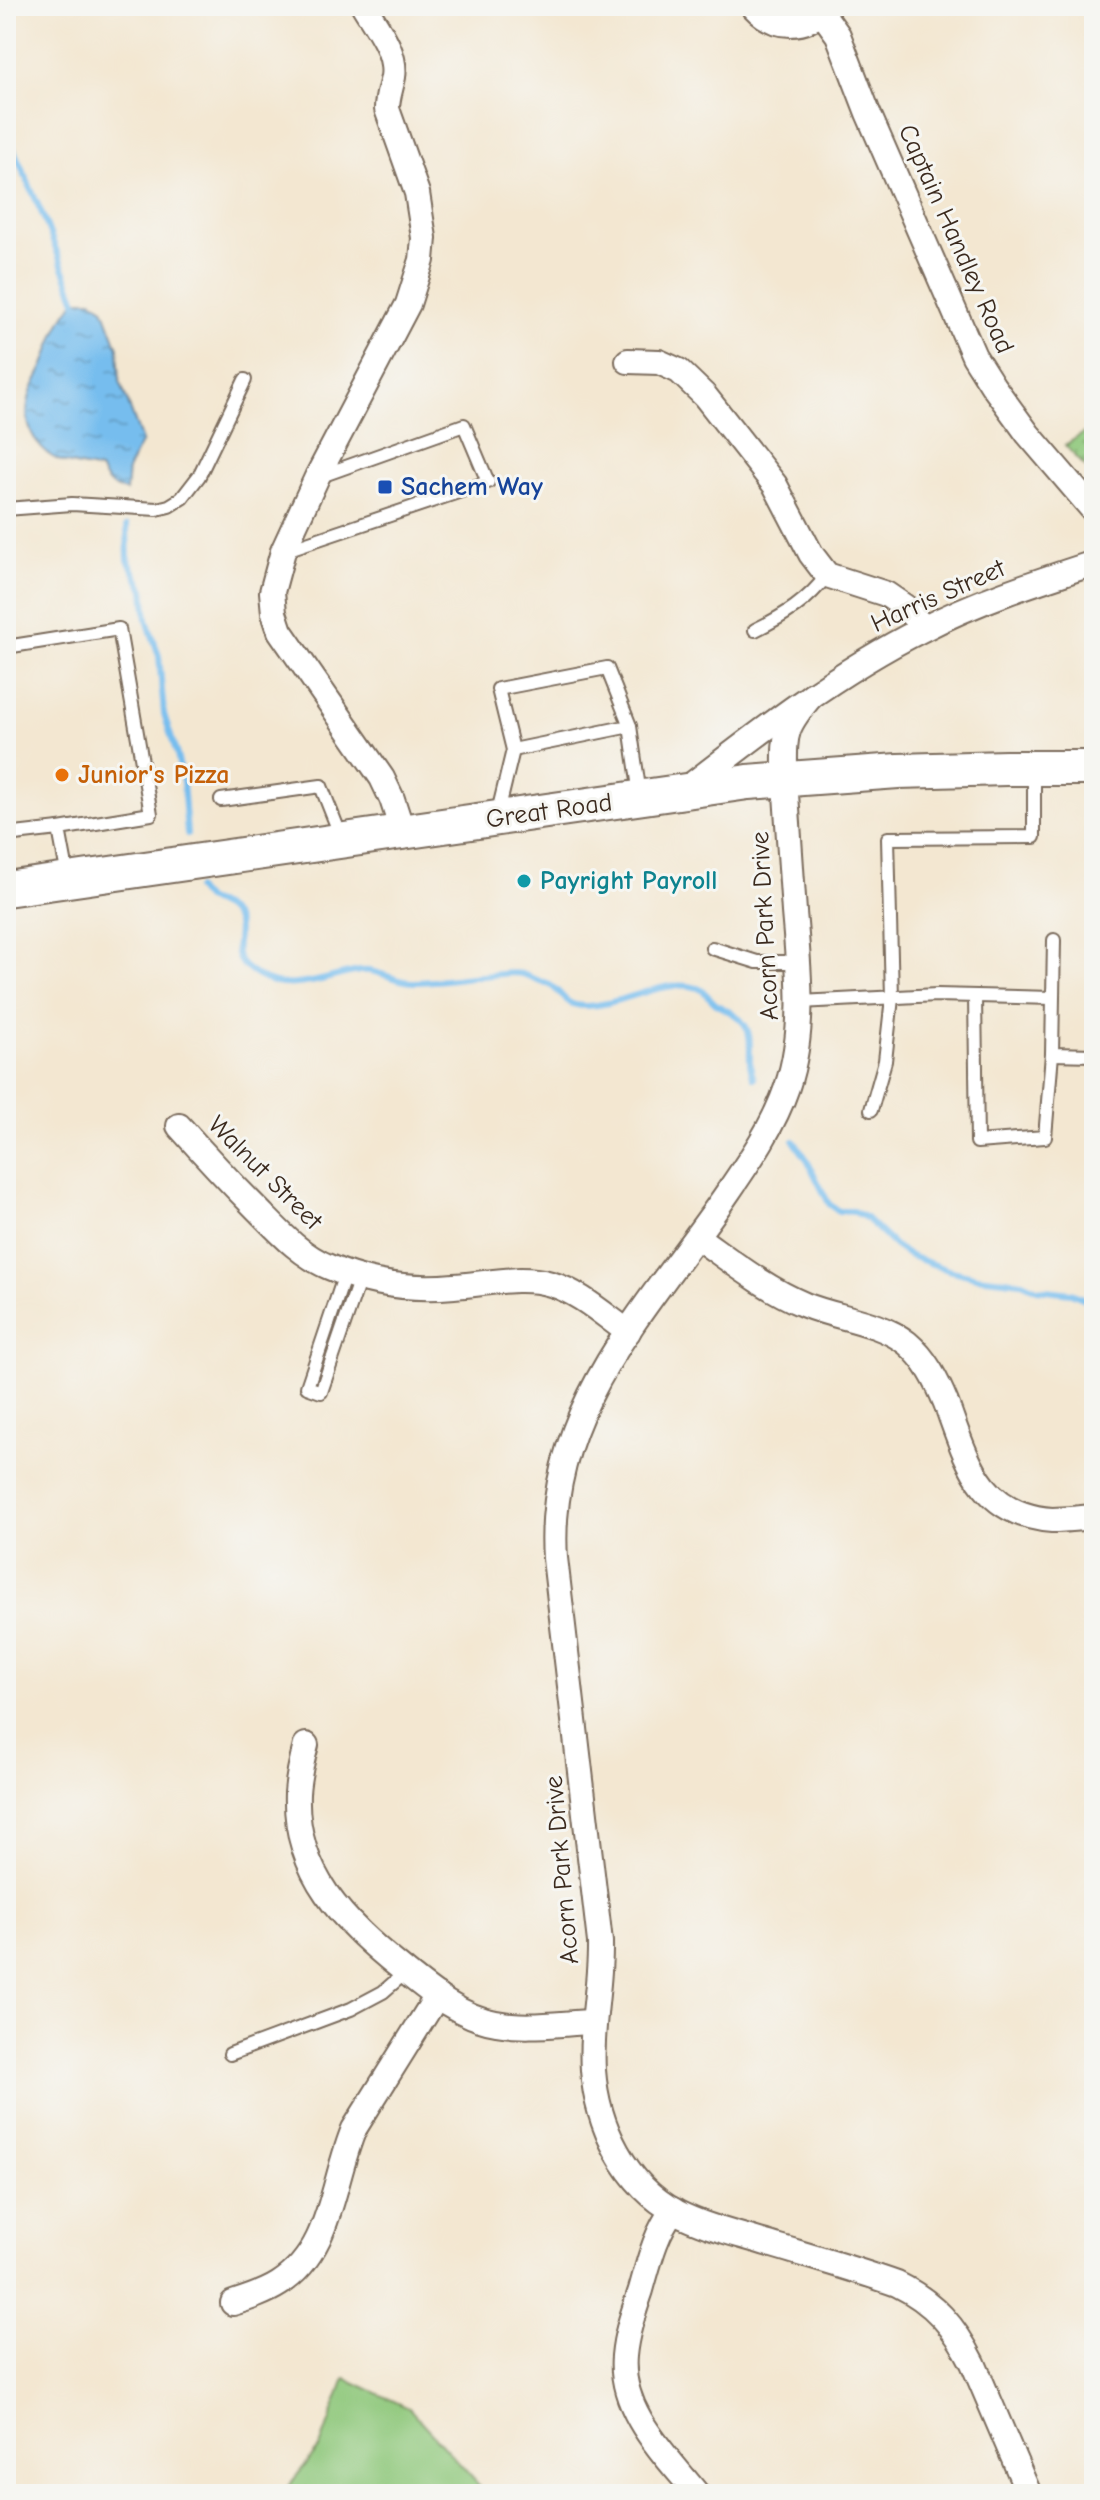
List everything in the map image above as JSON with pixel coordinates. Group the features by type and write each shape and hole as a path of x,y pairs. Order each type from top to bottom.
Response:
{"main road":[{"name":"Great Road","path":"6,889 785,779 898,771 1094,768"}],"street":[{"path":"364,6 384,40 392,65 387,109 417,193 424,238 422,260 408,304 317,477 283,551 272,592 280,631 382,778 403,833"},
{"name":"Captain Handley Road","path":"753,6 767,19 785,24 805,22 825,9 974,356 1028,434 1094,511"},
{"path":"628,361 659,362 679,371 705,396 775,485 811,554 827,575 886,594 905,607 924,628"},
{"name":"Harris Street","path":"683,791 755,736 865,660 964,610 1094,563"},
{"name":"Harris Street","path":"785,779 787,731 792,719 812,695"},
{"name":"Acorn Park Drive","path":"785,779 800,1002 793,1066 774,1117 745,1168 628,1332 599,1379 576,1422 562,1464 555,1508 553,1534 600,1942 601,1965 592,2048 596,2097 609,2139 632,2173 673,2210 712,2227 897,2284 926,2300 940,2312 963,2344 1029,2494"},
{"name":"Walnut Street","path":"179,1126 293,1245 318,1261 353,1276 402,1287 450,1287 515,1281 549,1283 566,1289 628,1332"},
{"path":"697,1237 791,1299 891,1333 907,1343 932,1372 968,1464 992,1497 1008,1508 1030,1516 1052,1520 1094,1517"},
{"path":"306,1745 297,1792 303,1841 312,1870 323,1890 361,1935 457,2009 495,2023 593,2022"},
{"path":"233,2303 279,2284 303,2264 313,2249 328,2215 354,2129 437,1996"},
{"path":"673,2210 657,2236 626,2341 623,2373 626,2390 642,2423 697,2494"}],"lane":[{"path":"6,509 72,504 157,509 169,506 190,489 199,476 245,380"},
{"path":"283,551 488,482 464,425 317,477"},
{"path":"755,630 804,601 827,575"},
{"path":"6,647 119,629 151,814 6,835"},
{"path":"496,819 513,750 498,689 607,668 630,726 641,798"},
{"path":"513,750 630,726"},
{"path":"871,1110 885,1061 892,998 888,838 1034,837 1034,768"},
{"path":"221,800 321,786 343,842"},
{"path":"59,829 69,880"},
{"path":"975,996 977,1142 1045,1137 1052,1054 1054,940"},
{"path":"712,948 757,962 798,962"},
{"path":"800,1002 975,996 1052,998"},
{"path":"1052,1054 1094,1055"},
{"path":"353,1276 321,1392 307,1387 353,1276"},
{"path":"230,2054 351,2009 383,1992 406,1972"}],"green space":[{"path":"1094,427 1094,476 1065,445"},
{"path":"345,2378 409,2408 487,2494 282,2494 320,2447"}],"water":[{"path":"77,300 92,300 103,308 118,348 120,381 142,441 128,468 126,491 110,484 100,470 68,463 47,453 30,429 27,409 31,391 61,323"}],"waterway":[{"path":"6,132 78,306"},
{"path":"127,526 128,560 144,590 147,620 159,656 164,714 183,782 187,834"},
{"path":"196,889 204,898 234,917 240,961 259,977 273,982 302,984 360,971 413,982 518,973 550,985 573,1004 585,1006 672,986 698,988 745,1025 754,1078"},
{"path":"794,1141 829,1204 839,1211 853,1211 866,1218 908,1255 948,1270 1071,1293 1094,1303"}],"place":[{"name":"Sachem Way","path":"385,487"},
{"name":"Junior's Pizza","path":"62,775"},
{"name":"Payright Payroll","path":"524,881"}]}
